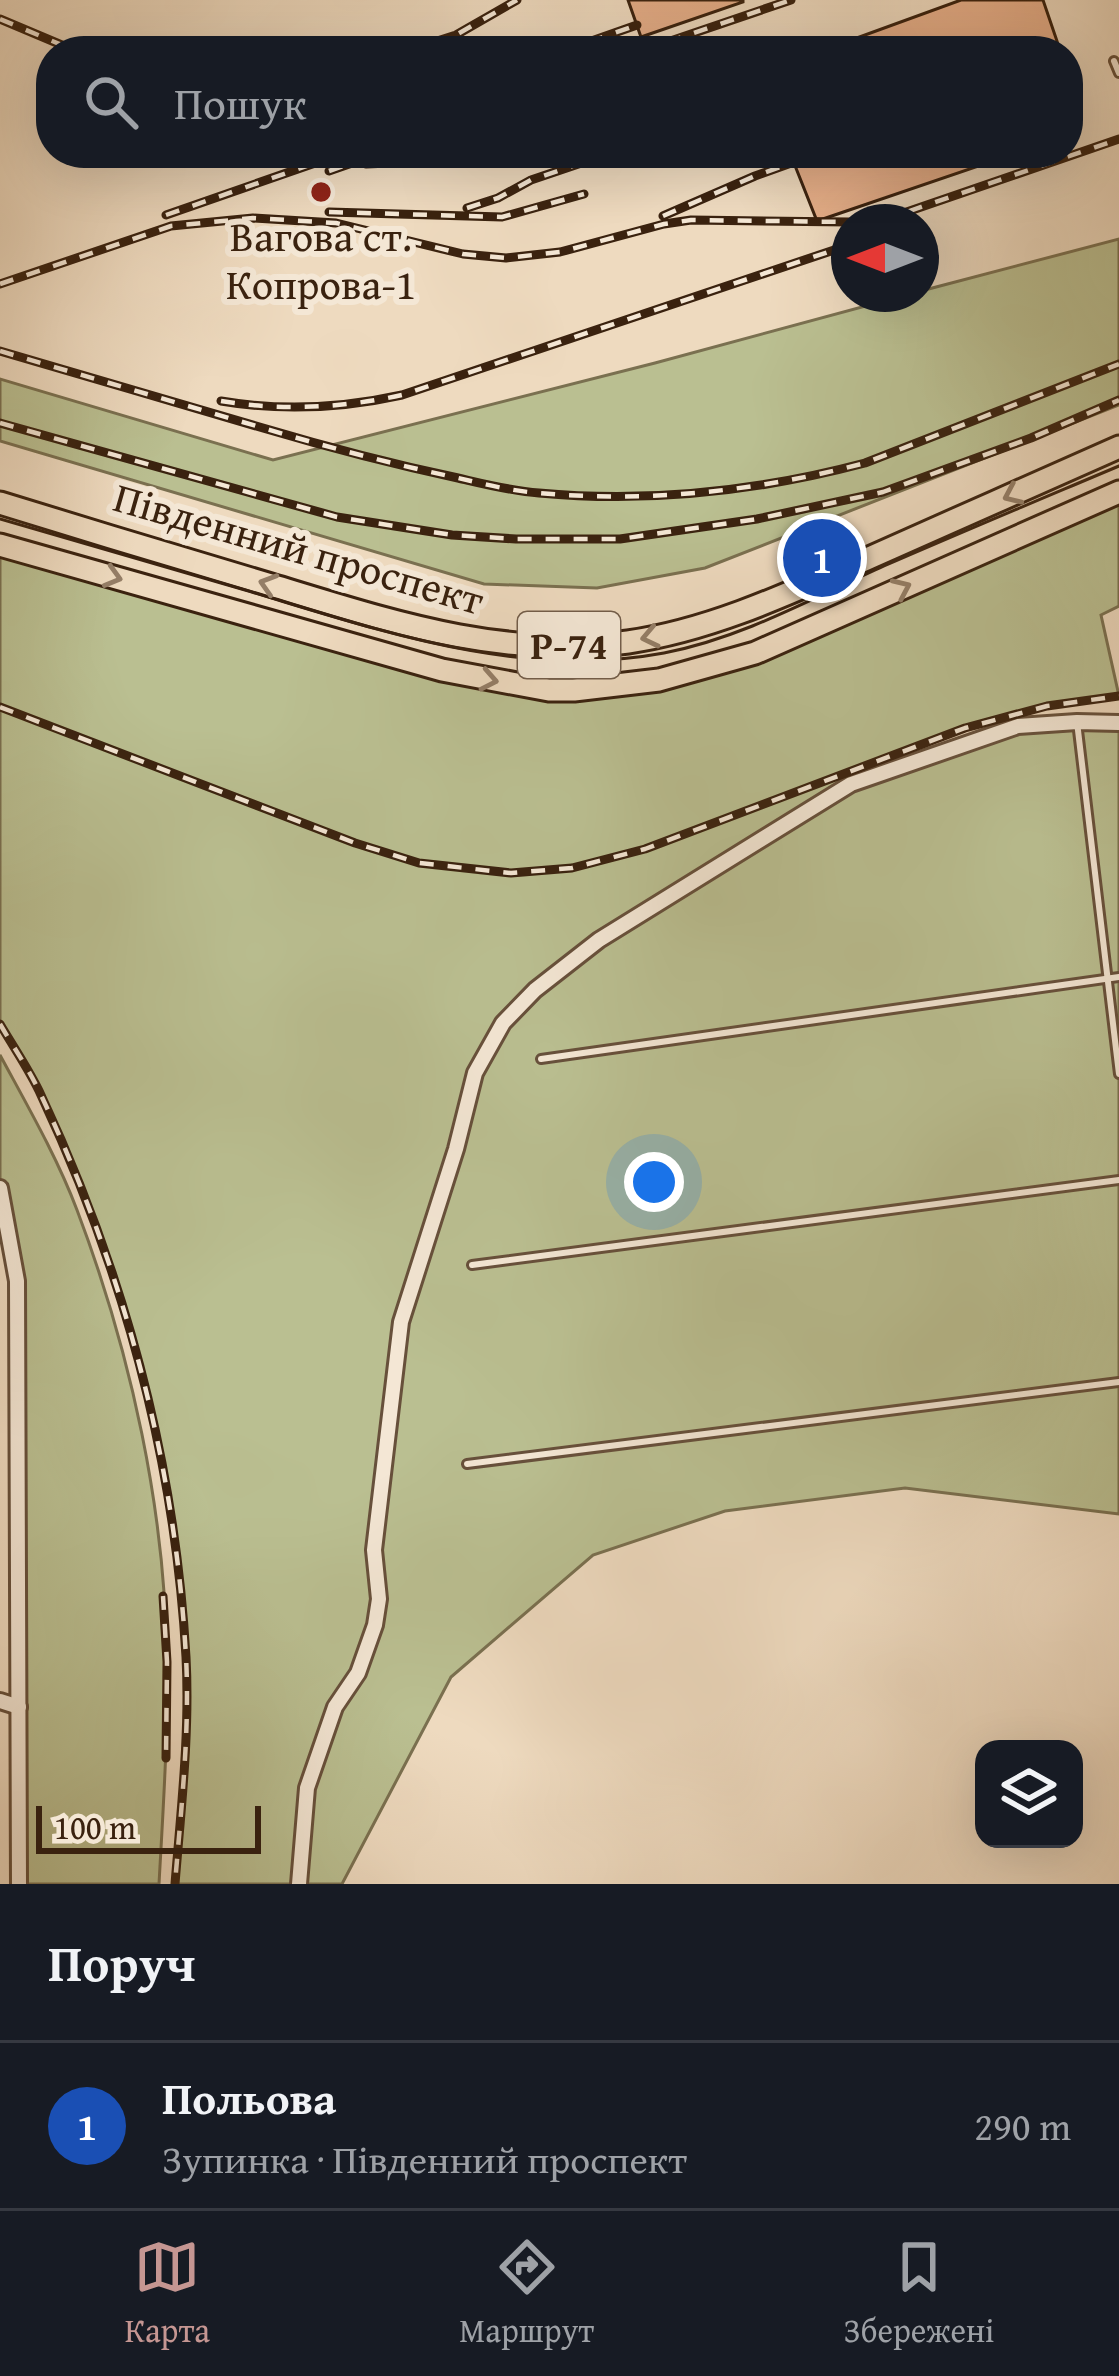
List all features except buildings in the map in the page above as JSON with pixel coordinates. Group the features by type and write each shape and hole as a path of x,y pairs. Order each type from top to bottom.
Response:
{"main road":[{"name":"Південний проспект","path":"0,503 411,627 524,646 592,645 702,625 772,600 1119,448"},
{"name":"Південний проспект","path":"0,545 442,670 549,690 574,690 659,680 755,652 1119,492"}],"street":[{"path":"299,1884 307,1788 335,1707 358,1673 375,1625 379,1599 374,1550 401,1322 476,1073 502,1023 598,940 850,784 1018,726 1119,723"},
{"path":"0,1188 17,1281 20,1884"},
{"path":"0,1412 17,1414"},
{"path":"0,1701 19,1707"}],"lane":[{"path":"1114,61 1119,73"},
{"path":"1077,722 1119,1074"},
{"path":"541,1059 1119,977"},
{"path":"472,1264 1119,1180"},
{"path":"467,1464 1119,1382"}],"green space":[{"path":"1119,239 1119,405 705,568 597,588 484,584 0,441 0,379 273,460 843,312 939,312 939,286"},
{"path":"1119,492 1119,606 1101,615 1119,696 994,719 847,774 850,783 1018,726 1119,723 1119,1514 905,1488 725,1511 593,1555 451,1677 342,1884 175,1884 186,1742 186,1657 180,1584 157,1440 97,1230 41,1095 0,1024 0,546 549,690 692,672"},
{"path":"0,1055 77,1210 114,1320 142,1434 165,1607 167,1720 159,1884 19,1884 17,1281 0,1188"}],"tram line":[{"path":"0,519 400,635 504,656 610,660 664,653 749,627 1119,466"}],"railway":[{"path":"453,36 517,0"},
{"path":"685,36 791,0"},
{"path":"0,19 40,36"},
{"path":"606,36 637,25"},
{"path":"1083,151 1119,139"},
{"path":"166,215 301,168"},
{"path":"329,171 338,168"},
{"path":"467,208 567,168"},
{"path":"663,216 777,168"},
{"path":"930,204 1035,168"},
{"path":"329,212 502,217 584,194"},
{"path":"0,284 171,226 253,218 336,223 463,254 506,258 560,252 691,220 831,222"},
{"path":"221,401 312,407 402,395 831,251"},
{"path":"0,351 409,467 518,491 580,496 744,487 865,463 1119,364"},
{"path":"0,423 337,517 452,535 620,539 757,519 883,492 1119,400"},
{"path":"0,707 355,843 419,863 511,873 572,868 645,849 965,728 1047,706 1119,696"},
{"path":"0,1024 41,1095 97,1230 157,1440 180,1584 186,1657 186,1742 175,1884"},
{"path":"163,1596 166,1758"}],"place":[{"name":"Вагова ст. Копрова-1","path":"321,192"},
{"name":"Польова","path":"822,558"}]}
